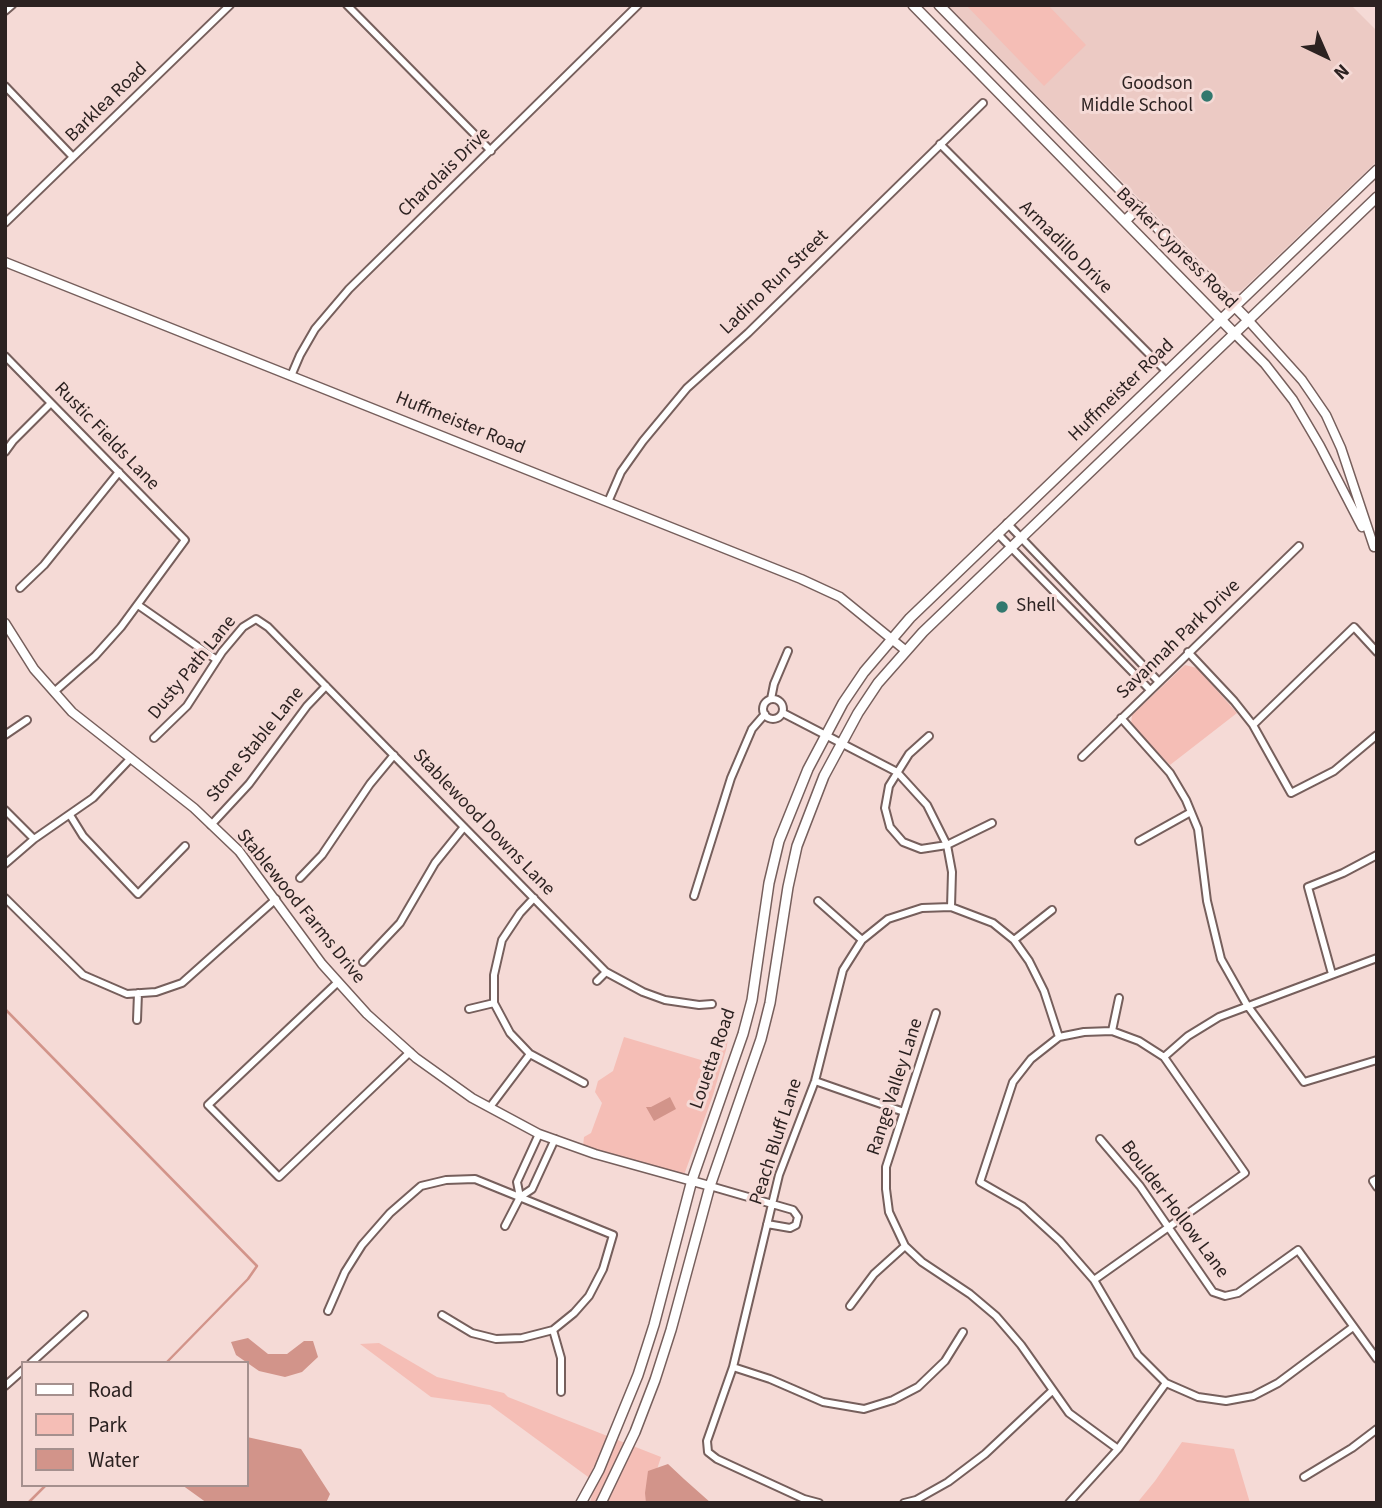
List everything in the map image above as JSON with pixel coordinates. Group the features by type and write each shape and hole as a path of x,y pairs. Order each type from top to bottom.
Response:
{"main road":[{"name":"Barker Cypress Road","path":"913,5 1234,333"},
{"name":"Barker Cypress Road","path":"939,5 1248,320"},
{"path":"1031,126 1045,112"},
{"name":"Huffmeister Road","path":"891,638 1007,523 1377,170"},
{"name":"Huffmeister Road","path":"905,650 1377,197"},
{"path":"1125,221 1139,207"},
{"name":"Louetta Road","path":"581,1503 608,1448 638,1375 692,1180 743,1034 752,1000 769,883 779,841 824,734 863,673 891,638"},
{"name":"Louetta Road","path":"601,1503 630,1443 655,1380 709,1186 761,1039 770,1003 797,846 840,743 878,683 905,650"},
{"path":"769,883 788,887"},
{"path":"743,1034 761,1039"}],"street":[{"path":"5,11 12,5"},
{"name":"Barklea Road","path":"5,223 230,5"},
{"path":"347,5 491,151"},
{"name":"Charolais Drive","path":"291,376 316,329 336,303 638,5"},
{"path":"5,86 73,157"},
{"name":"Ladino Run Street","path":"608,502 621,472 687,388 748,333 983,103"},
{"name":"Armadillo Drive","path":"940,144 1167,372"},
{"name":"Huffmeister Road","path":"5,262 825,590 855,608 905,650"},
{"name":"Barker Cypress Road","path":"1248,320 1289,364 1321,408 1341,448 1375,549"},
{"name":"Barker Cypress Road","path":"1234,333 1272,373 1304,418 1375,549"},
{"name":"Rustic Fields Lane","path":"5,356 185,540 138,605"},
{"path":"5,452 51,403"},
{"path":"1304,418 1321,408"},
{"path":"20,588 44,565 119,472"},
{"path":"1007,523 1159,682"},
{"path":"997,533 1150,690"},
{"name":"Savannah Park Drive","path":"1082,757 1299,545"},
{"path":"54,692 95,656 138,605 217,660"},
{"path":"1079,616 1087,607"},
{"name":"Dusty Path Lane","path":"154,738 187,706 217,660 243,627 256,619"},
{"name":"Stablewood Downs Lane","path":"256,619 268,627 606,972 643,992 665,1000 712,1004"},
{"name":"Stablewood Farms Drive","path":"5,622 34,669 72,712 239,851 322,964 367,1014 410,1052 472,1098 539,1134 595,1154 772,1203"},
{"path":"1253,725 1353,627 1377,652"},
{"path":"694,897 731,778 752,729 765,714 764,705 771,699 774,684 788,651"},
{"path":"1188,652 1253,725 1291,793 1334,771 1377,735"},
{"name":"Stone Stable Lane","path":"211,825 249,784 307,706 326,686"},
{"path":"771,699 781,702 783,713"},
{"path":"783,713 897,772 927,805 947,845 952,872 951,907 993,923 1014,940 1029,961 1044,991 1059,1037"},
{"path":"765,714 773,719 783,713"},
{"path":"1121,718 1170,773 1191,812 1198,829 1207,901 1221,959 1247,1005 1304,1082 1377,1060"},
{"path":"5,735 27,720"},
{"path":"929,736 909,754 889,786 885,808 890,827 902,842 921,849 947,845 992,822"},
{"path":"300,878 334,839 370,784 394,755"},
{"path":"5,864 34,839 93,797 130,759"},
{"path":"5,810 34,839"},
{"path":"1139,841 1191,812"},
{"path":"70,815 83,836 138,894 185,846"},
{"path":"363,962 400,923 435,863 464,827"},
{"path":"1332,974 1308,887 1377,855"},
{"path":"5,898 83,975 127,994 156,992 182,983 276,899"},
{"path":"534,898 502,940 494,975 494,1003 509,1033 530,1054 584,1083"},
{"path":"817,901 862,940"},
{"name":"Peach Bluff Lane","path":"819,1503 804,1499 717,1459 708,1451 707,1441 733,1367 779,1175 815,1081 843,970 862,940 888,919 922,908 951,907"},
{"path":"1014,940 1052,910"},
{"path":"1164,1057 1188,1036 1219,1017 1377,958"},
{"path":"597,981 606,972"},
{"path":"338,982 208,1105 279,1177 410,1052"},
{"path":"137,1020 138,993"},
{"path":"1112,1031 1119,998"},
{"path":"469,1009 494,1003"},
{"name":"Range Valley Lane","path":"905,1246 889,1212 887,1167 936,1013"},
{"path":"1094,1280 1245,1173 1164,1057 1139,1041 1112,1031 1084,1032 1059,1037 1031,1059 1013,1082 980,1182 1022,1206 1060,1241 1094,1280 1138,1355 1166,1383 1198,1397 1226,1401 1253,1396 1278,1383 1353,1326 1377,1359"},
{"path":"490,1108 530,1054"},
{"path":"815,1081 904,1112"},
{"path":"520,1198 517,1182 539,1134"},
{"path":"505,1226 520,1198 532,1189 555,1139"},
{"name":"Boulder Hollow Lane","path":"1100,1139 1140,1186 1213,1292 1225,1296 1238,1293 1298,1250 1353,1326"},
{"path":"328,1311 345,1272 362,1245 390,1213 421,1186 446,1180 475,1179 613,1235 603,1269 589,1296 574,1314 553,1330 522,1338 496,1339 472,1333 443,1315"},
{"path":"767,1224 790,1228 796,1225 798,1217 793,1210 772,1203"},
{"path":"850,1306 874,1274 905,1246 922,1262 970,1294 996,1316 1021,1345 1069,1413 1118,1449"},
{"path":"33,1361 85,1315"},
{"path":"553,1330 561,1358 561,1392"},
{"path":"733,1367 770,1379 823,1402 864,1409 893,1400 919,1387 944,1361 964,1332"},
{"path":"5,1386 21,1372"},
{"path":"1069,1503 1118,1449 1166,1383"},
{"path":"904,1503 916,1500 948,1482 985,1454 1052,1391"},
{"path":"1304,1478 1377,1429"}],"shaded area":[{"name":"Goodson Middle School","path":"947,5 1351,5 1377,31 1377,161 1241,291 1232,292"}],"green space":[{"path":"966,5 1048,5 1086,45 1044,86"},
{"path":"1185,665 1197,668 1237,713 1170,765 1131,724 1132,715"},
{"path":"733,1014 713,1095 684,1175 583,1146 584,1137 591,1133 602,1103 595,1092 598,1081 613,1071 624,1037 711,1063 716,1059 721,1029"},
{"path":"379,1343 437,1377 504,1393 508,1397 661,1457 646,1503 590,1503 595,1482 490,1405 431,1397 360,1344"},
{"path":"1182,1442 1234,1449 1250,1503 1137,1503"}],"water":[{"path":"670,1097 676,1109 654,1121 646,1107"},
{"path":"248,1338 268,1354 287,1354 304,1341 313,1341 318,1357 302,1372 285,1377 259,1371 236,1355 231,1342"},
{"path":"248,1437 301,1449 330,1494 326,1503 207,1503 185,1487 248,1487"},
{"path":"668,1464 711,1503 646,1503 648,1471"}],"waterway":[{"path":"5,1009 257,1266 248,1279 168,1361"},
{"path":"28,1503 44,1487"}],"place":[{"name":"Goodson Middle School","path":"1207,96"},
{"name":"Shell","path":"1002,607"}]}
